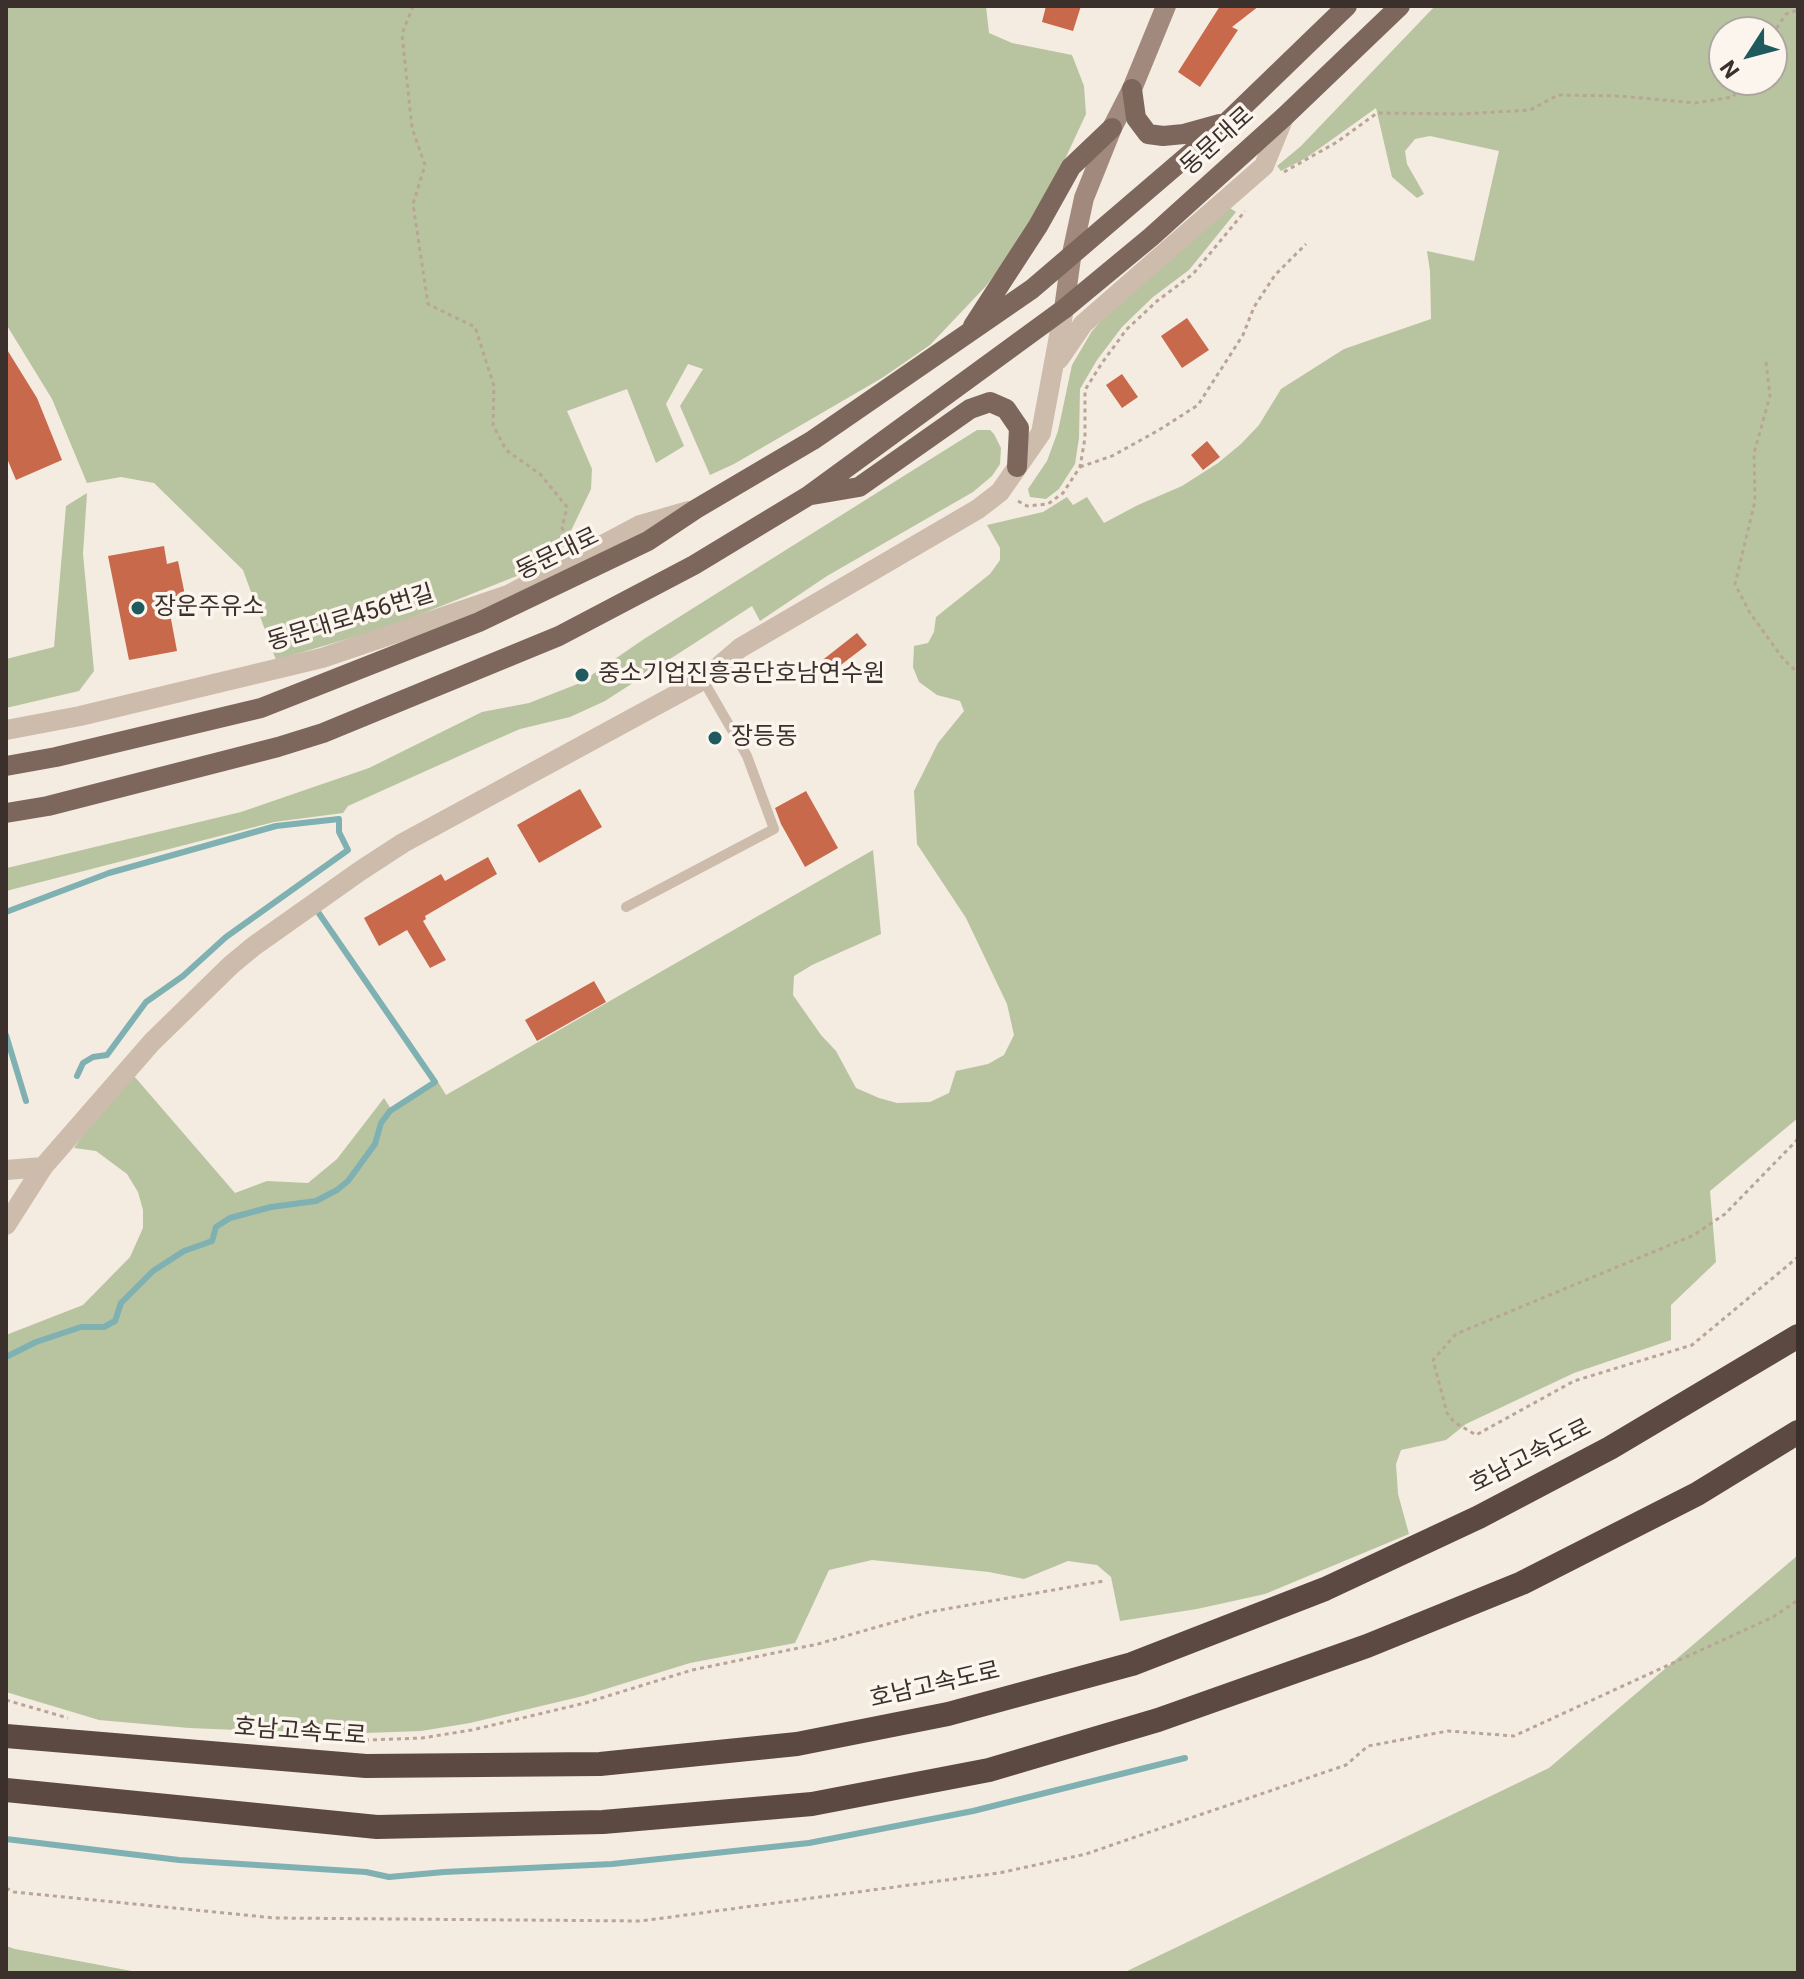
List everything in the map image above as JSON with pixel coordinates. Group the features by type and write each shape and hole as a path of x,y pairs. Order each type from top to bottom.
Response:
{"highway":[{"name":"호남고속도로","path":"6,1736 366,1766 600,1764 797,1744 948,1714 1132,1664 1325,1589 1479,1517 1610,1448 1798,1336"},
{"path":"6,1790 377,1827 603,1822 797,1805 989,1770 1173,1715 1367,1646 1522,1583 1697,1494 1798,1432"}],"main road":[{"path":"1064,309 1084,198 1166,6"},
{"name":"동문대로","path":"6,766 261,708 479,622 648,541 813,440 969,333 1071,258 1227,122 1347,6"},
{"name":"동문대로","path":"6,813 48,806 323,733 559,636 681,572 808,496 1064,309 1151,237 1284,117 1400,6"},
{"path":"1132,89 1136,118 1148,134 1184,134 1227,122"},
{"path":"969,333 1038,226 1071,167 1112,128"},
{"path":"808,496 859,487 970,409 990,402 1006,409 1019,428 1017,467"},
{"path":"6,826 48,806"}],"street":[{"path":"1052,370 1083,324 1264,166 1284,117"},
{"path":"6,1225 43,1167 152,1042 254,946 403,843 703,680 740,648 978,509 1000,492 1041,433 1064,309"},
{"name":"동문대로456번길","path":"6,730 80,716 322,658 508,595 640,525 696,509"},
{"path":"6,1170 43,1167"}],"lane":[{"path":"626,907 774,829 747,756 703,680"}],"path":[{"path":"413,6 402,34 412,128 425,165 413,204 428,304 475,327 494,386 493,425 506,450 540,474 567,507 562,528 569,540 602,545"},
{"path":"1281,174 1337,142 1377,113 1462,114 1530,110 1558,95 1620,96 1695,103 1734,96"},
{"path":"1000,492 1027,506 1048,504 1063,493 1080,467 1085,438 1085,390 1102,363 1126,330 1193,274 1253,200"},
{"path":"1080,467 1112,456 1198,405 1243,335 1254,307 1268,286 1306,244"},
{"path":"1766,362 1770,396 1754,453 1755,501 1735,584 1750,613 1784,660 1798,673"},
{"path":"1798,1139 1725,1214 1694,1235 1456,1334 1433,1360 1447,1413 1454,1422 1476,1435 1574,1381 1692,1345 1798,1257"},
{"path":"336,1741 422,1738 472,1730 585,1703 692,1670 818,1644 929,1612 1104,1581"},
{"path":"6,1888 14,1892 275,1918 641,1921 999,1873 1086,1854 1346,1765 1368,1746 1448,1731 1514,1736 1773,1617 1798,1600"},
{"path":"6,1700 72,1719"}],"green space":[{"path":"6,6 986,6 989,33 1012,43 1072,55 1084,86 1086,114 1038,217 986,286 930,345 882,378 710,475 680,406 703,369 688,364 666,404 684,446 656,463 627,389 567,411 592,469 591,489 557,560 391,626 276,660 243,570 154,483 121,477 87,483 52,399 6,324"},
{"path":"1435,6 1798,6 1798,1118 1710,1191 1716,1262 1671,1305 1671,1340 1574,1373 1466,1424 1446,1440 1401,1450 1396,1464 1398,1494 1409,1534 1265,1594 1197,1609 1120,1621 1111,1577 1097,1565 1068,1561 1024,1579 989,1572 872,1560 829,1570 795,1643 690,1663 583,1696 470,1723 421,1731 336,1734 189,1728 99,1720 6,1692 6,1335 83,1305 130,1257 143,1228 143,1210 138,1192 127,1174 96,1151 74,1148 92,1122 134,1076 235,1193 267,1181 308,1183 337,1159 384,1098 393,1112 438,1082 446,1095 873,850 881,934 794,976 793,995 836,1051 856,1088 879,1098 897,1103 930,1102 949,1093 956,1071 988,1064 1004,1055 1014,1035 1007,1004 966,918 917,844 914,791 938,743 964,711 960,701 937,695 919,682 913,667 914,646 928,643 934,632 936,617 990,574 1000,560 1000,548 987,525 1043,512 1067,497 1073,505 1087,497 1104,523 1182,486 1218,463 1259,425 1281,389 1344,349 1431,319 1427,251 1474,261 1499,151 1430,136 1415,139 1405,151 1407,164 1424,194 1417,198 1392,177 1376,108 1306,158 1281,171 1277,166 1301,146"},
{"path":"1230,208 1236,212 1189,270 1153,297 1122,327 1097,360 1080,389 1075,464 1059,489 1046,499 1030,497 1028,489 1047,461 1058,431 1072,365 1092,331 1110,311"},
{"path":"977,430 990,430 994,434 1001,448 1000,464 992,476 973,492 827,576 760,621 752,606 605,701 570,717 520,729 348,806 343,813 274,822 6,891 7,868 241,812 369,768 482,712 529,703 580,683 644,639"},
{"path":"87,493 83,554 94,671 79,691 6,708 6,659 54,647 66,506"},
{"path":"1798,1555 1798,1973 1123,1973 1549,1768"},
{"path":"6,1946 15,1949 142,1973 6,1973"}],"building":[{"path":"1046,6 1081,6 1073,31 1042,22"},
{"path":"1220,6 1259,6 1232,27 1238,30 1200,87 1178,72"},
{"path":"1187,318 1209,350 1182,368 1161,336"},
{"path":"6,348 37,398 62,460 16,480 6,456"},
{"path":"1122,374 1138,397 1122,408 1106,385"},
{"path":"1207,441 1220,457 1203,470 1191,455"},
{"path":"164,546 167,564 178,561 186,600 168,603 177,651 129,660 108,556"},
{"path":"857,633 867,645 829,674 820,662"},
{"path":"580,789 602,827 539,863 517,825"},
{"path":"806,791 838,848 805,867 775,808"},
{"path":"488,857 497,874 425,916 423,921 446,960 430,968 407,930 379,946 364,918 441,874 445,881"},
{"path":"594,981 606,1002 537,1041 525,1020"}],"waterway":[{"path":"6,912 109,873 276,826 339,819 339,832 348,850 226,937 183,976 146,1002 107,1055 93,1057 83,1063 77,1076"},
{"path":"6,1357 36,1342 81,1327 104,1327 115,1321 121,1303 153,1271 184,1251 212,1241 216,1227 230,1218 271,1207 316,1201 337,1190 348,1181 375,1144 381,1123 390,1111 435,1082 318,912"},
{"path":"6,1035 26,1101"},
{"path":"6,1839 179,1860 366,1872 389,1877 612,1864 809,1843 973,1811 1185,1758"}],"place":[{"name":"장운주유소","path":"138,608"},
{"name":"중소기업진흥공단호남연수원","path":"582,675"},
{"name":"장등동","path":"715,738"}]}
